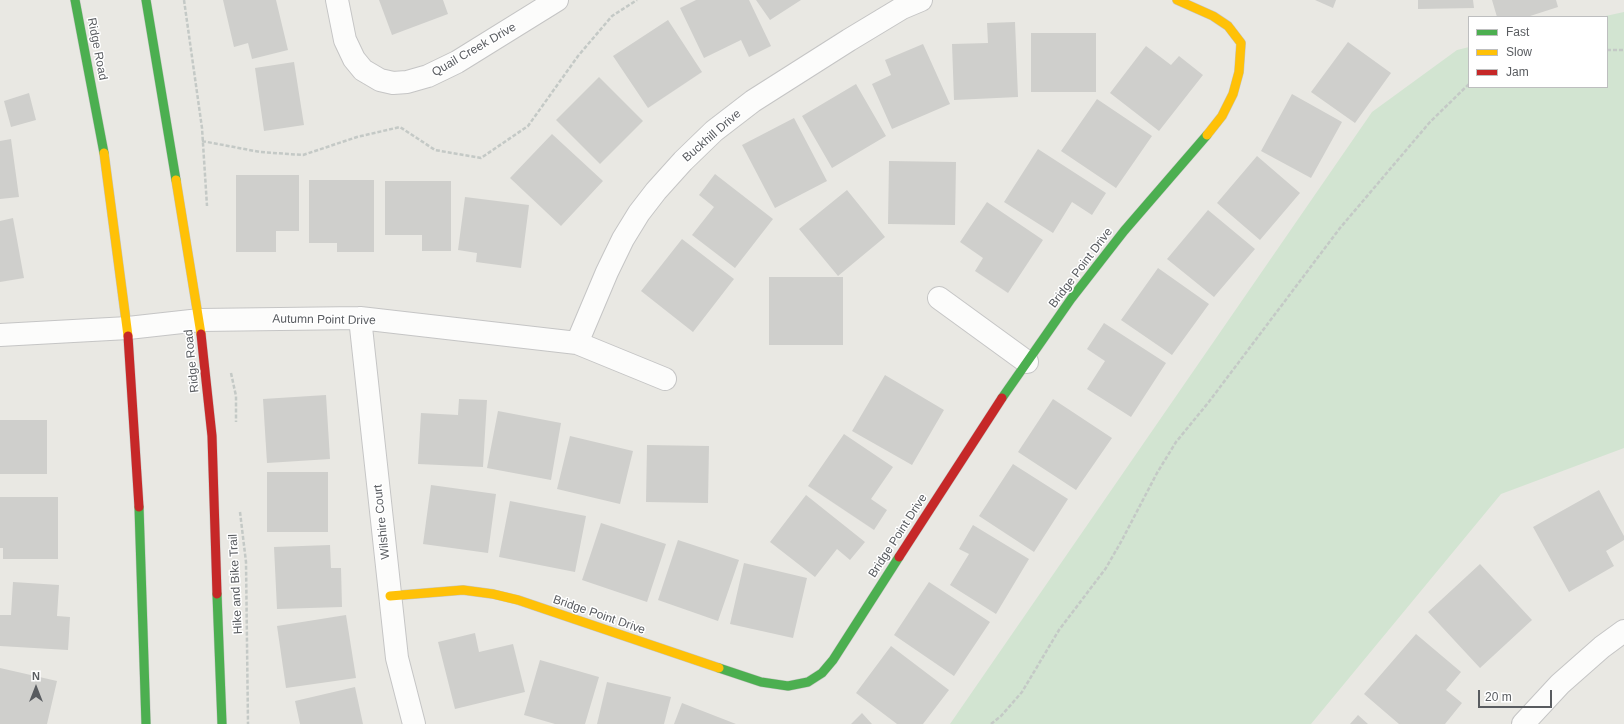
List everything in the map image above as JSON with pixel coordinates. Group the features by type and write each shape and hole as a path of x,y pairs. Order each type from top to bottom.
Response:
{"main road":[{"name":"Ridge Road","path":"75,0 101,133 128,328 140,528 146,724"},
{"name":"Ridge Road","path":"146,0 200,320 212,436 222,724"},
{"name":"Bridge Point Drive","path":"390,596 463,590 493,594 518,600 761,682 788,686 808,682 822,673 833,660 993,411 1071,300 1124,231 1205,138 1222,116 1233,94 1239,72 1242,43 1228,26 1212,16 1177,0"}],"street":[{"name":"Quail Creek Drive","path":"337,0 346,40 354,59 363,70 380,80 393,83 407,82 428,76 457,62 557,0"},
{"name":"Buckhill Drive","path":"577,343 607,272 623,239 639,213 656,191 683,161 714,131 753,101 902,8 921,0"},
{"path":"939,298 1027,362"},
{"name":"Autumn Point Drive","path":"0,335 128,328 200,320 360,318 577,343 665,379"},
{"name":"Wilshire Court","path":"360,318 397,658 414,724"},
{"path":"1523,724 1560,684 1602,646 1624,631"}],"path":[{"path":"184,0 202,140 207,208"},
{"path":"202,140 260,152 303,155 357,137 400,127 435,150 481,158 528,126 578,56 597,33 612,16 637,0"},
{"path":"1608,50 1624,50"},
{"path":"991,724 1001,716 1022,692 1059,630 1106,568 1157,473 1176,442 1208,403 1340,228 1430,122 1468,85"},
{"path":"230,366 236,396 236,426"},
{"name":"Hike and Bike Trail","path":"240,508 246,562 248,724"}],"green space":[{"path":"1624,12 1624,448 1501,494 1311,724 950,724 1372,112 1457,50 1468,47 1468,88 1608,88 1608,16 1606,16"}],"building":[{"path":"223,0 276,0 288,50 252,59 248,43 234,47"},
{"path":"379,0 443,0 448,14 392,35"},
{"path":"696,0 749,0 771,46 749,57 741,40 704,58 680,8"},
{"path":"756,0 801,0 770,20"},
{"path":"1315,0 1336,0 1333,8"},
{"path":"1418,0 1473,0 1474,8 1418,9"},
{"path":"1492,0 1556,0 1558,7 1530,16 1497,16"},
{"path":"668,20 702,72 648,108 613,56"},
{"path":"1015,22 1018,97 954,100 952,44 988,43 987,23"},
{"path":"1031,33 1096,33 1096,92 1031,92"},
{"path":"1348,42 1391,73 1355,123 1311,92"},
{"path":"923,44 950,104 892,129 872,84 891,75 885,60"},
{"path":"1146,46 1171,65 1179,56 1203,75 1159,131 1110,93"},
{"path":"294,62 304,125 264,131 255,68"},
{"path":"599,77 643,121 600,164 556,120"},
{"path":"856,84 886,136 832,168 802,116"},
{"path":"29,93 36,120 11,127 4,101"},
{"path":"1292,94 1342,122 1311,178 1261,151"},
{"path":"1097,99 1152,136 1116,188 1061,151"},
{"path":"794,118 827,181 775,208 742,145"},
{"path":"552,134 603,181 561,226 510,178"},
{"path":"11,139 19,197 0,199 0,141"},
{"path":"1038,149 1106,193 1092,215 1072,202 1053,233 1004,202"},
{"path":"1257,156 1300,193 1260,240 1217,203"},
{"path":"889,161 956,162 955,225 888,224"},
{"path":"715,174 773,219 735,268 692,235 714,207 699,195"},
{"path":"236,175 299,175 299,231 276,231 276,252 236,252"},
{"path":"309,180 374,180 374,252 337,252 337,243 309,243"},
{"path":"385,181 451,181 451,251 422,251 422,235 385,235"},
{"path":"847,190 885,237 838,276 799,229"},
{"path":"465,197 529,205 521,268 476,262 477,253 458,250"},
{"path":"987,202 1043,240 1008,293 975,271 983,258 960,242"},
{"path":"1208,210 1255,249 1214,297 1167,259"},
{"path":"13,218 24,278 0,282 0,221"},
{"path":"682,239 734,279 693,332 641,291"},
{"path":"1158,268 1209,304 1172,355 1121,320"},
{"path":"769,277 843,277 843,345 769,345"},
{"path":"1104,323 1166,363 1131,417 1087,389 1105,361 1087,349"},
{"path":"885,375 944,410 912,465 852,431"},
{"path":"326,395 330,459 267,463 263,399"},
{"path":"459,399 487,400 483,467 418,464 421,413 458,415"},
{"path":"1053,399 1112,438 1076,490 1018,452"},
{"path":"498,411 561,423 551,480 487,468"},
{"path":"0,420 47,420 47,474 0,474"},
{"path":"844,434 893,467 871,499 887,510 874,530 808,486"},
{"path":"570,436 633,451 620,504 557,489"},
{"path":"647,445 709,446 708,503 646,502"},
{"path":"1013,464 1068,499 1034,552 979,516"},
{"path":"267,472 328,472 328,532 267,532"},
{"path":"431,485 496,494 488,553 423,544"},
{"path":"1599,490 1624,536 1624,540 1606,551 1614,566 1569,592 1533,527"},
{"path":"806,495 865,542 850,560 837,549 815,577 770,542"},
{"path":"0,497 58,497 58,559 3,559 3,548 0,548"},
{"path":"510,501 586,516 575,572 499,557"},
{"path":"601,523 666,544 647,602 582,580"},
{"path":"973,525 1029,559 996,614 950,585 969,554 959,549"},
{"path":"678,540 739,560 718,621 658,600"},
{"path":"330,545 331,568 341,568 342,607 277,609 274,547"},
{"path":"744,563 807,578 793,638 730,624"},
{"path":"1480,564 1532,620 1480,668 1428,612"},
{"path":"13,582 59,585 57,616 70,617 68,650 0,646 0,615 11,615"},
{"path":"929,582 990,622 954,676 894,635"},
{"path":"346,615 356,678 286,688 277,626"},
{"path":"475,633 479,652 513,644 525,692 455,709 438,642"},
{"path":"1416,634 1461,672 1446,690 1462,703 1445,724 1399,724 1364,694"},
{"path":"891,646 949,690 923,724 897,724 856,693"},
{"path":"540,660 599,677 585,724 555,724 524,715"},
{"path":"0,668 57,681 47,724 0,724"},
{"path":"607,682 671,697 664,724 597,724"},
{"path":"355,687 363,724 300,724 295,701"},
{"path":"682,703 736,724 674,724"},
{"path":"862,713 872,724 851,724"},
{"path":"1358,715 1368,724 1350,724"}],"traffic: fast":[{"path":"75,0 104,153"},
{"path":"146,0 176,180"},
{"path":"1002,398 1071,299 1124,231 1207,135"},
{"path":"139,507 146,724"},
{"path":"719,668 761,682 788,686 808,682 822,673 833,660 899,557"},
{"path":"217,594 222,724"}],"traffic: slow":[{"path":"1177,0 1213,16 1228,26 1241,43 1239,72 1233,94 1222,116 1207,135"},
{"path":"104,153 128,336"},
{"path":"176,180 201,334"},
{"path":"390,596 463,590 493,594 518,600 719,668"}],"traffic: jam":[{"path":"201,334 212,436 217,594"},
{"path":"128,336 139,507"},
{"path":"899,557 1002,398"}]}
